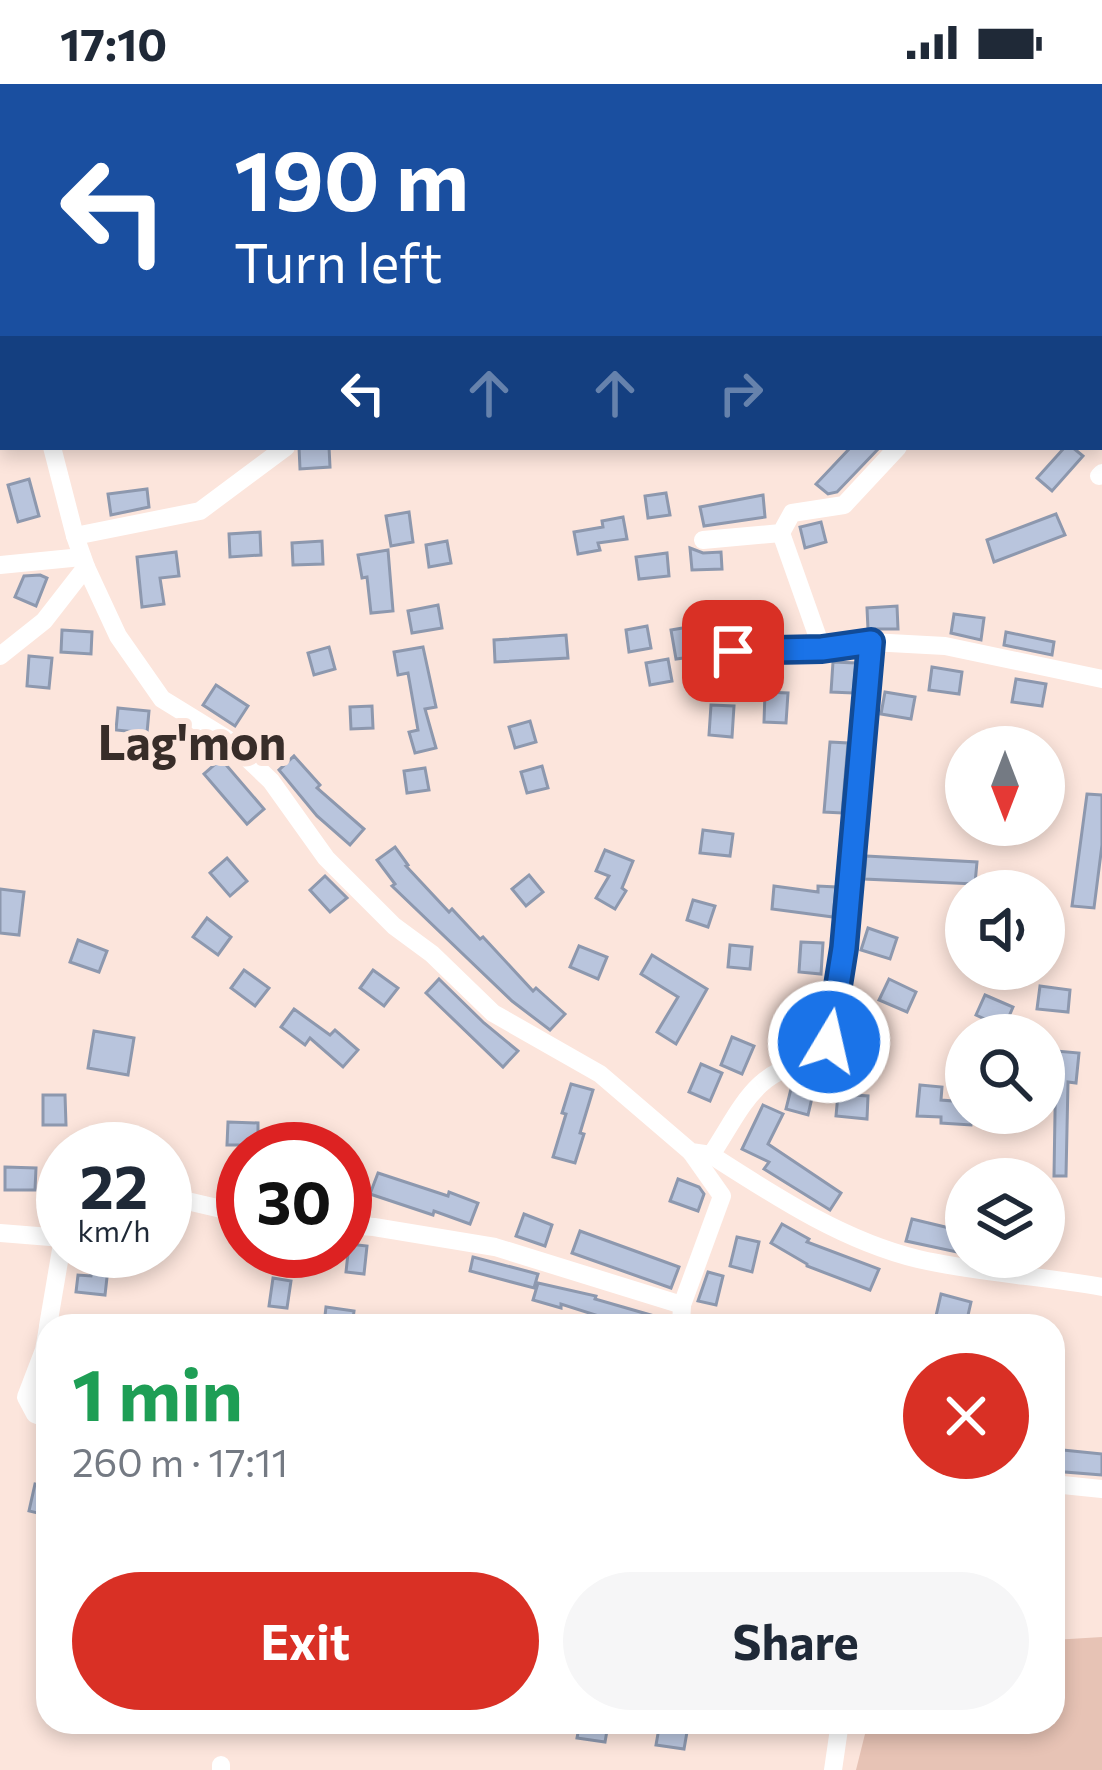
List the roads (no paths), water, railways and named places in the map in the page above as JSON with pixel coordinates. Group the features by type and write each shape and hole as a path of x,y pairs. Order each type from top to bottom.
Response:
{"street":[{"path":"53,450 84,562 118,636 162,699 227,739 272,781 326,858 493,1013 599,1074 701,1153 840,1231 915,1258 1102,1287"},
{"path":"74,536 200,511 282,450"},
{"path":"822,649 781,532 792,513 844,505 895,450"},
{"path":"704,541 781,532"},
{"path":"0,565 84,562"},
{"path":"0,656 44,621 84,562"},
{"path":"701,1153 761,1081 789,1064 814,1062 829,1042 844,948 871,642"},
{"path":"733,651 822,649 871,642 945,646 1102,679"},
{"path":"682,1314 722,1196 701,1153"},
{"path":"372,1227 495,1247 682,1305"},
{"path":"0,1233 36,1236"},
{"path":"50,1314 56,1278"},
{"path":"36,1371 26,1397 36,1414"},
{"path":"1065,1485 1102,1489"},
{"path":"833,1770 838,1734"}],"district":[{"name":"Lag'mon","path":"192,740"}]}
